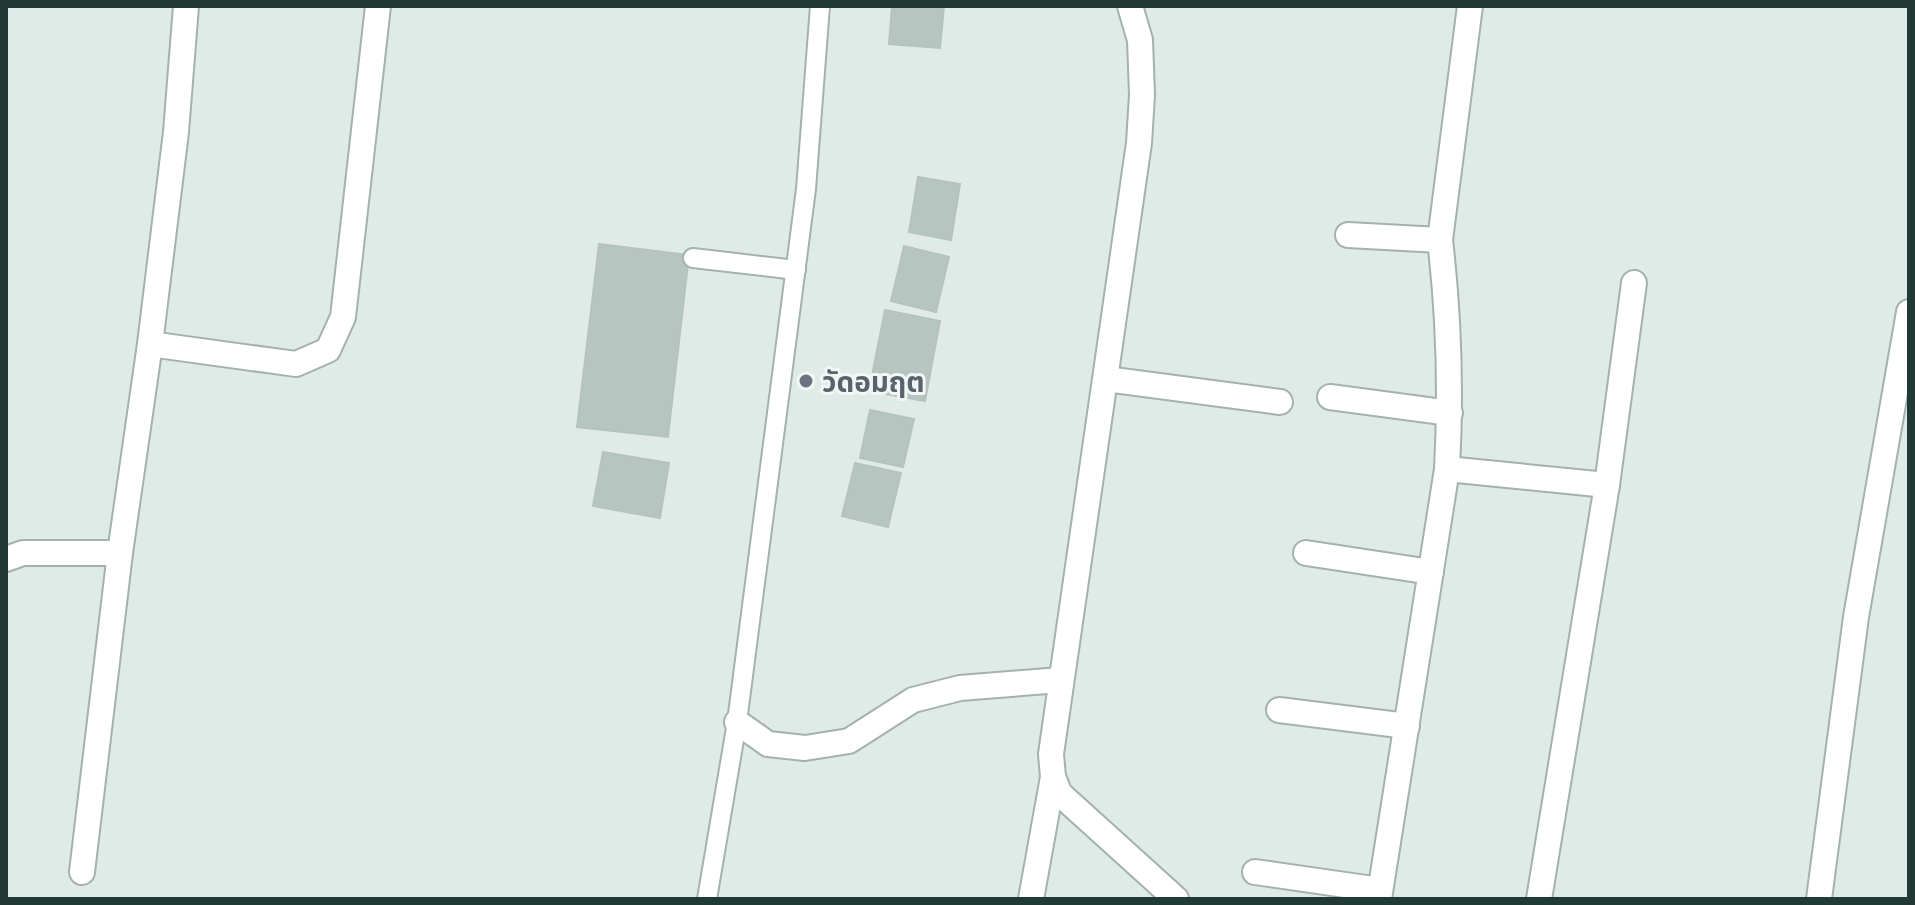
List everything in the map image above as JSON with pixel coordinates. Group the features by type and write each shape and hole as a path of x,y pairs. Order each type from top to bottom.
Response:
{"street":[{"path":"82,872 120,553 176,132 186,6"},
{"path":"150,344 296,364 328,350 343,317 378,6"},
{"path":"1031,899 1053,777 1051,754 1060,680 1139,143 1142,95 1140,40 1130,6"},
{"path":"1255,872 1380,894 1447,469 1450,413 1440,240 1470,6"},
{"path":"1348,235 1440,240"},
{"path":"1539,899 1607,485 1634,283"},
{"path":"1819,899 1856,617 1909,312"},
{"path":"1106,379 1280,402"},
{"path":"1330,397 1450,413"},
{"path":"1447,469 1607,485"},
{"path":"6,559 23,553 120,553"},
{"path":"1306,553 1431,572"},
{"path":"737,722 768,744 805,748 849,741 913,700 960,688 1060,680"},
{"path":"1279,710 1407,726"},
{"path":"1053,777 1060,794 1176,899"}],"lane":[{"path":"707,899 737,722 796,270 806,189 820,6"},
{"path":"693,258 796,270"}],"building":[{"path":"892,6 944,6 940,48 889,44"},
{"path":"918,177 960,184 951,240 909,232"},
{"path":"599,244 689,255 668,437 577,427"},
{"path":"904,246 949,257 936,312 891,301"},
{"path":"885,310 940,321 925,401 869,391"},
{"path":"870,410 914,419 903,467 860,458"},
{"path":"603,452 669,463 660,518 593,506"},
{"path":"855,463 901,473 888,527 842,516"}],"place":[{"name":"วัดอมฤต","path":"806,381"}]}
